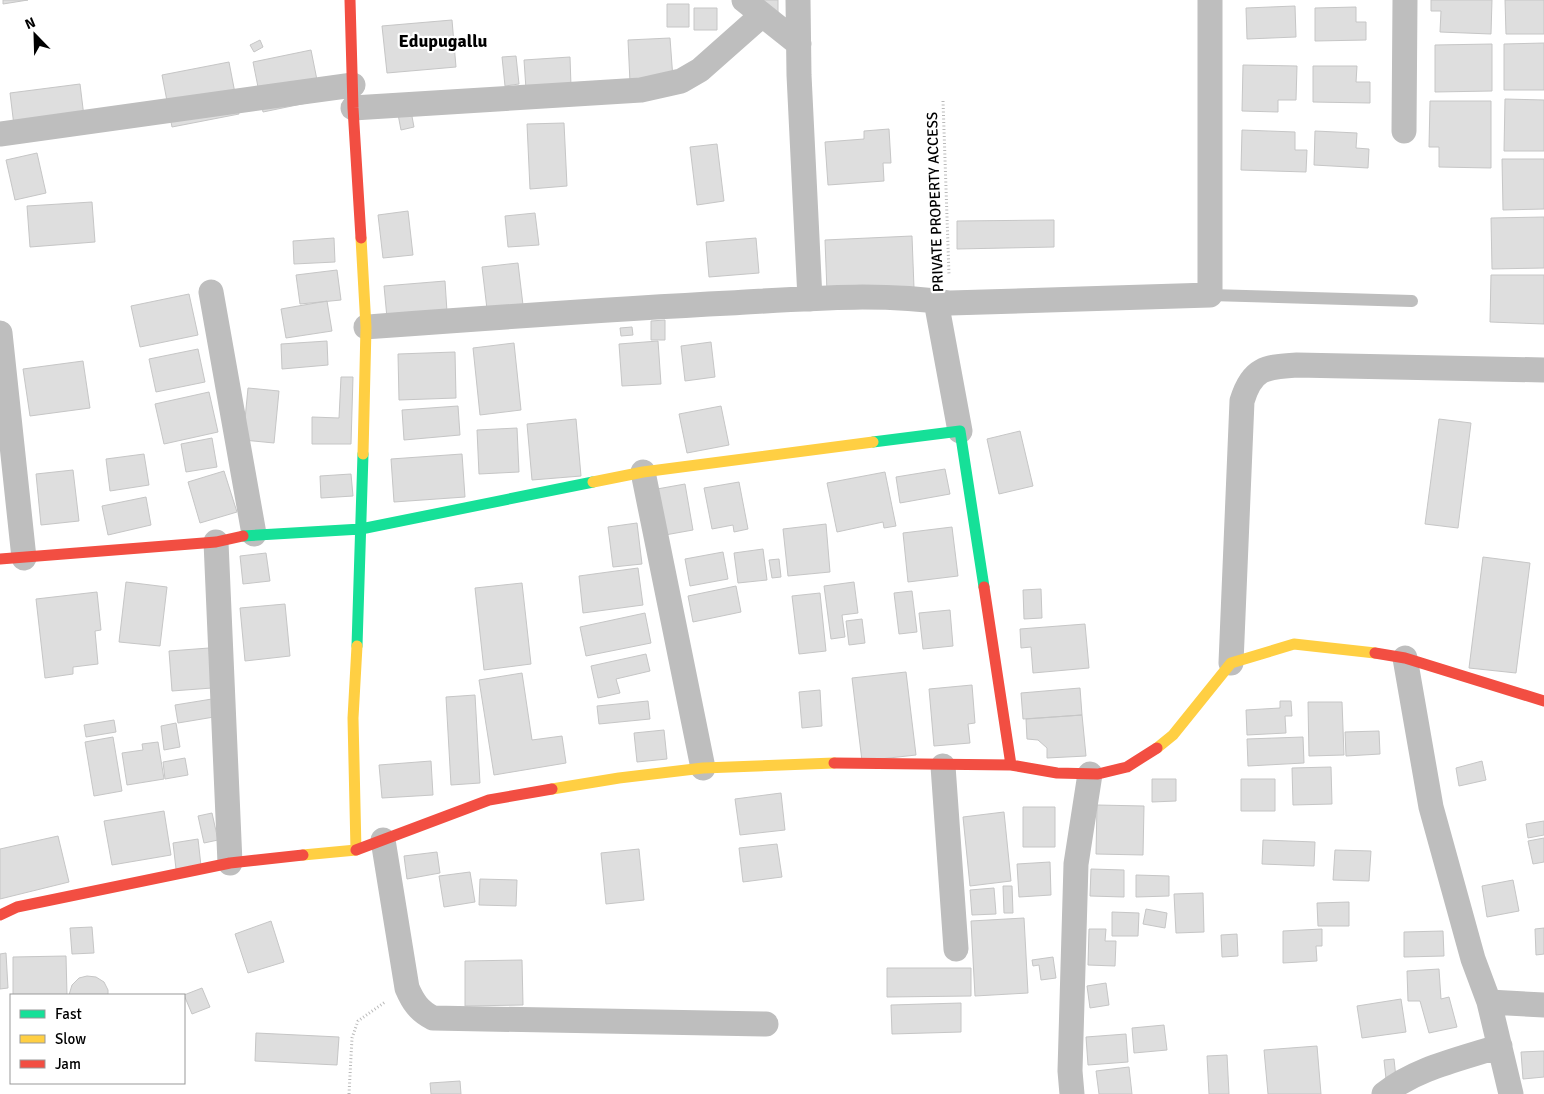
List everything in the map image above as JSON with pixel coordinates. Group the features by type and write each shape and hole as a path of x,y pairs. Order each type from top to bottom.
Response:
{"street":[{"path":"350,0 353,96 366,327 361,529 353,718 356,850"},
{"path":"798,0 810,299"},
{"path":"366,327 603,309 810,299 924,299 943,302 1210,295 1210,0"},
{"path":"1404,131 1405,0"},
{"path":"0,134 353,96 641,90 681,81 700,70 753,7 799,44"},
{"path":"211,292 254,534"},
{"path":"943,302 960,432 1012,765"},
{"path":"0,333 12,559 216,542 254,534 361,529 643,472 960,432"},
{"path":"1231,664 1242,401 1247,383 1256,373 1273,366 1544,370"},
{"path":"643,472 703,768"},
{"path":"216,542 230,863"},
{"path":"0,915 17,907 230,863 356,850 488,800 619,778 703,768 834,763 943,766 1012,765 1056,773 1098,774 1127,767 1151,754 1174,735 1231,664 1262,652 1294,644 1360,650 1405,658 1544,701"},
{"path":"1405,658 1431,807 1474,959 1489,1002 1511,1094"},
{"path":"943,766 956,949"},
{"path":"1072,1094 1070,1071 1076,864 1090,774"},
{"path":"383,840 407,988 412,1001 422,1012 433,1018 766,1024"},
{"path":"1489,1002 1544,1005"},
{"path":"1384,1094 1398,1083 1416,1074 1500,1046"}],"lane":[{"path":"1210,295 1412,301"}],"path":[{"name":"PRIVATE PROPERTY ACCESS","path":"943,101 943,302"},
{"path":"349,1094 352,1038 358,1021 407,988"}],"building":[{"path":"3,0 28,0 3,4"},
{"path":"742,0 778,0 778,14"},
{"path":"1431,0 1492,0 1491,34 1440,32 1441,11 1431,11"},
{"path":"1505,0 1544,0 1544,34 1506,34"},
{"path":"667,4 689,4 689,27 667,27"},
{"path":"1295,6 1296,37 1247,39 1246,8"},
{"path":"1356,7 1356,22 1366,22 1366,40 1315,41 1315,8"},
{"path":"694,8 717,8 717,30 694,30"},
{"path":"452,20 456,67 387,73 382,26"},
{"path":"670,38 673,79 630,82 628,40"},
{"path":"260,40 263,47 254,52 250,45"},
{"path":"1544,43 1544,90 1504,90 1504,44"},
{"path":"1492,44 1492,91 1435,92 1435,45"},
{"path":"311,50 321,100 263,112 253,62"},
{"path":"516,56 519,84 505,86 502,57"},
{"path":"570,57 571,86 526,89 524,60"},
{"path":"229,62 239,114 172,127 162,75"},
{"path":"1243,65 1297,66 1296,100 1278,100 1278,112 1242,111"},
{"path":"1313,66 1357,66 1356,82 1370,82 1370,103 1313,102"},
{"path":"80,84 86,133 16,142 10,93"},
{"path":"1505,99 1544,100 1544,151 1504,151"},
{"path":"1430,101 1491,101 1491,168 1439,167 1439,147 1429,147"},
{"path":"410,106 414,127 401,130 397,109"},
{"path":"564,123 567,186 530,189 527,124"},
{"path":"889,129 891,163 883,163 884,181 828,185 825,142 864,139 864,131"},
{"path":"1242,130 1295,132 1295,150 1307,150 1306,172 1241,170"},
{"path":"1315,131 1357,133 1356,148 1369,149 1368,168 1314,165"},
{"path":"717,144 724,201 697,205 690,147"},
{"path":"37,153 46,193 15,200 6,160"},
{"path":"1502,159 1544,159 1544,209 1503,210"},
{"path":"92,202 95,242 30,247 27,206"},
{"path":"408,211 413,255 383,258 378,215"},
{"path":"535,213 539,245 508,247 505,216"},
{"path":"1544,217 1544,268 1492,269 1491,218"},
{"path":"1054,220 1054,247 957,249 957,221"},
{"path":"912,236 914,288 827,292 825,240"},
{"path":"334,238 335,262 294,264 293,241"},
{"path":"756,238 759,273 709,277 706,242"},
{"path":"518,263 523,305 487,309 482,267"},
{"path":"337,270 341,300 300,304 296,275"},
{"path":"1491,275 1544,275 1544,324 1490,322"},
{"path":"445,281 447,312 387,318 384,286"},
{"path":"189,294 198,335 140,347 131,306"},
{"path":"327,301 332,331 286,338 281,309"},
{"path":"665,320 665,340 651,340 651,321"},
{"path":"632,327 633,335 621,336 620,328"},
{"path":"327,341 328,365 282,369 281,344"},
{"path":"658,341 661,384 622,386 619,344"},
{"path":"711,342 715,377 685,381 681,346"},
{"path":"514,343 521,410 480,415 473,348"},
{"path":"198,349 205,382 156,392 149,359"},
{"path":"455,352 456,398 399,400 398,354"},
{"path":"83,361 90,408 30,416 23,369"},
{"path":"341,377 353,377 351,444 312,444 312,417 339,418"},
{"path":"248,388 279,391 274,443 243,440"},
{"path":"209,392 218,432 164,444 155,404"},
{"path":"458,406 460,435 404,440 402,410"},
{"path":"721,406 729,445 687,453 679,414"},
{"path":"576,419 581,476 532,480 527,424"},
{"path":"1439,419 1471,423 1458,528 1425,524"},
{"path":"517,428 519,472 479,474 477,430"},
{"path":"1020,431 1033,486 999,494 987,439"},
{"path":"212,438 217,467 186,472 181,444"},
{"path":"144,454 149,485 110,491 106,459"},
{"path":"462,454 465,497 394,502 391,459"},
{"path":"945,469 950,494 900,503 896,477"},
{"path":"73,470 79,521 41,525 36,474"},
{"path":"224,471 237,512 200,523 188,482"},
{"path":"885,472 896,526 884,528 883,522 837,532 827,483"},
{"path":"351,474 353,496 321,498 320,476"},
{"path":"739,482 748,529 734,532 733,525 712,529 704,488"},
{"path":"685,484 693,530 665,535 657,489"},
{"path":"146,497 151,525 108,535 102,506"},
{"path":"637,523 642,564 613,567 608,527"},
{"path":"826,524 830,572 788,576 783,529"},
{"path":"952,527 958,576 908,582 903,533"},
{"path":"763,549 767,580 738,583 734,553"},
{"path":"723,552 728,579 690,586 685,559"},
{"path":"266,553 270,581 243,584 240,556"},
{"path":"1483,557 1530,563 1516,673 1469,668"},
{"path":"779,559 781,577 772,578 769,560"},
{"path":"638,568 643,605 583,613 579,576"},
{"path":"126,582 167,587 160,646 119,642"},
{"path":"854,582 858,613 842,615 845,637 831,639 824,586"},
{"path":"522,583 531,664 484,670 475,588"},
{"path":"736,586 741,612 693,622 688,596"},
{"path":"1041,589 1042,618 1024,619 1023,590"},
{"path":"912,591 917,632 899,634 894,593"},
{"path":"97,592 101,630 95,631 98,664 73,667 73,674 45,678 36,599"},
{"path":"820,593 826,651 799,654 792,596"},
{"path":"285,604 290,656 245,661 240,608"},
{"path":"950,610 953,646 923,649 919,613"},
{"path":"645,613 651,643 586,656 580,627"},
{"path":"862,619 865,643 849,645 846,621"},
{"path":"1085,624 1089,668 1033,673 1031,647 1021,648 1020,629"},
{"path":"209,648 212,688 172,691 169,651"},
{"path":"646,654 650,671 616,679 620,693 598,698 591,666"},
{"path":"906,672 916,755 862,761 852,678"},
{"path":"522,673 532,740 562,736 566,763 494,775 479,680"},
{"path":"972,685 975,723 968,724 970,743 934,746 929,689"},
{"path":"1080,688 1082,715 1023,719 1021,693"},
{"path":"820,690 822,726 802,728 799,692"},
{"path":"475,695 480,783 451,785 446,697"},
{"path":"212,699 214,717 178,723 175,705"},
{"path":"648,701 650,719 599,724 597,706"},
{"path":"1280,701 1291,701 1292,716 1285,716 1286,733 1247,735 1246,710 1280,708"},
{"path":"1308,702 1342,702 1344,755 1309,756"},
{"path":"1082,715 1086,756 1047,758 1047,748 1038,740 1027,739 1026,719"},
{"path":"114,720 116,732 86,737 84,725"},
{"path":"176,723 180,747 164,750 161,726"},
{"path":"664,730 667,759 637,762 634,733"},
{"path":"1379,731 1380,754 1346,756 1345,732"},
{"path":"113,737 122,791 94,796 85,742"},
{"path":"1303,737 1304,763 1248,766 1247,739"},
{"path":"158,742 164,779 127,785 122,753 143,750 142,744"},
{"path":"185,758 188,775 165,779 163,762"},
{"path":"431,761 433,795 382,798 379,765"},
{"path":"1482,761 1486,780 1459,786 1456,768"},
{"path":"1331,767 1332,804 1293,805 1292,768"},
{"path":"1152,779 1176,779 1176,801 1152,802"},
{"path":"1241,779 1275,779 1275,811 1241,811"},
{"path":"781,793 785,830 740,835 735,799"},
{"path":"1097,805 1144,806 1143,855 1096,854"},
{"path":"1023,807 1055,807 1055,847 1023,847"},
{"path":"164,811 171,855 112,865 104,821"},
{"path":"1004,812 1011,881 970,886 963,817"},
{"path":"212,813 218,840 204,843 198,816"},
{"path":"1544,821 1544,835 1528,838 1526,824"},
{"path":"58,836 69,882 0,899 0,849"},
{"path":"1544,838 1544,862 1533,864 1528,841"},
{"path":"198,839 201,866 176,869 173,843"},
{"path":"1263,840 1315,842 1314,866 1262,864"},
{"path":"777,844 782,877 743,882 739,848"},
{"path":"639,849 644,900 606,904 601,853"},
{"path":"1335,850 1371,851 1369,881 1333,880"},
{"path":"437,852 440,873 407,879 404,856"},
{"path":"1050,862 1051,895 1019,897 1017,864"},
{"path":"1091,869 1124,870 1124,897 1090,896"},
{"path":"470,872 475,902 444,907 439,876"},
{"path":"1136,875 1169,876 1169,896 1136,897"},
{"path":"480,879 517,880 516,906 479,905"},
{"path":"1513,880 1519,911 1487,917 1482,886"},
{"path":"1003,886 1012,886 1013,913 1004,913"},
{"path":"994,888 996,914 972,915 970,890"},
{"path":"1203,893 1204,932 1176,933 1174,894"},
{"path":"1349,902 1349,926 1318,926 1317,903"},
{"path":"1146,909 1167,913 1165,928 1143,924"},
{"path":"1112,912 1139,913 1138,936 1112,936"},
{"path":"1024,918 1028,993 975,996 971,921"},
{"path":"271,921 284,962 248,973 235,934"},
{"path":"92,927 94,953 72,954 70,928"},
{"path":"1544,928 1544,954 1536,955 1535,929"},
{"path":"1089,929 1106,929 1105,941 1116,941 1115,966 1088,965"},
{"path":"1322,929 1322,946 1316,946 1317,961 1283,963 1283,931"},
{"path":"1443,931 1444,956 1404,957 1404,932"},
{"path":"1237,934 1238,956 1222,957 1221,935"},
{"path":"6,953 8,988 0,989 0,954"},
{"path":"66,956 67,994 13,994 13,957"},
{"path":"1053,957 1056,978 1041,980 1039,965 1033,966 1032,960"},
{"path":"522,960 523,1005 465,1006 465,961"},
{"path":"887,968 971,968 971,996 887,997"},
{"path":"1439,969 1441,999 1449,997 1457,1027 1429,1033 1420,1001 1408,1001 1407,971"},
{"path":"87,976 96,977 104,982 108,994 69,994 72,985 79,978"},
{"path":"1106,983 1109,1005 1090,1008 1087,986"},
{"path":"202,988 210,1007 192,1014 185,995"},
{"path":"1401,999 1406,1032 1362,1038 1357,1006"},
{"path":"961,1003 961,1032 892,1034 891,1005"},
{"path":"1164,1025 1167,1050 1134,1053 1132,1028"},
{"path":"256,1033 339,1037 337,1065 255,1061"},
{"path":"1126,1034 1128,1062 1088,1065 1086,1037"},
{"path":"1317,1046 1321,1094 1268,1094 1264,1050"},
{"path":"1544,1051 1544,1077 1523,1079 1521,1052"},
{"path":"1227,1055 1229,1094 1209,1094 1207,1056"},
{"path":"1394,1059 1396,1078 1386,1079 1384,1060"},
{"path":"1129,1067 1132,1094 1099,1094 1096,1071"},
{"path":"460,1081 461,1094 431,1094 430,1083"}],"traffic: fast":[{"path":"873,442 960,431 984,587"},
{"path":"357,646 363,454"},
{"path":"243,536 361,529 593,482"}],"traffic: slow":[{"path":"361,238 366,327 363,454"},
{"path":"593,482 643,472 873,442"},
{"path":"1157,748 1173,735 1231,663 1294,644 1375,653"},
{"path":"303,855 356,850 353,718 357,646"},
{"path":"552,789 619,778 703,768 834,763"}],"traffic: jam":[{"path":"350,0 353,108 361,238"},
{"path":"0,559 216,542 243,536"},
{"path":"984,587 1011,765"},
{"path":"1375,653 1405,658 1544,701"},
{"path":"834,763 1011,765 1057,773 1098,774 1127,767 1157,748"},
{"path":"356,850 489,800 552,789"},
{"path":"0,915 17,907 230,863 303,855"}],"district":[{"name":"Edupugallu","path":"443,41"}]}
